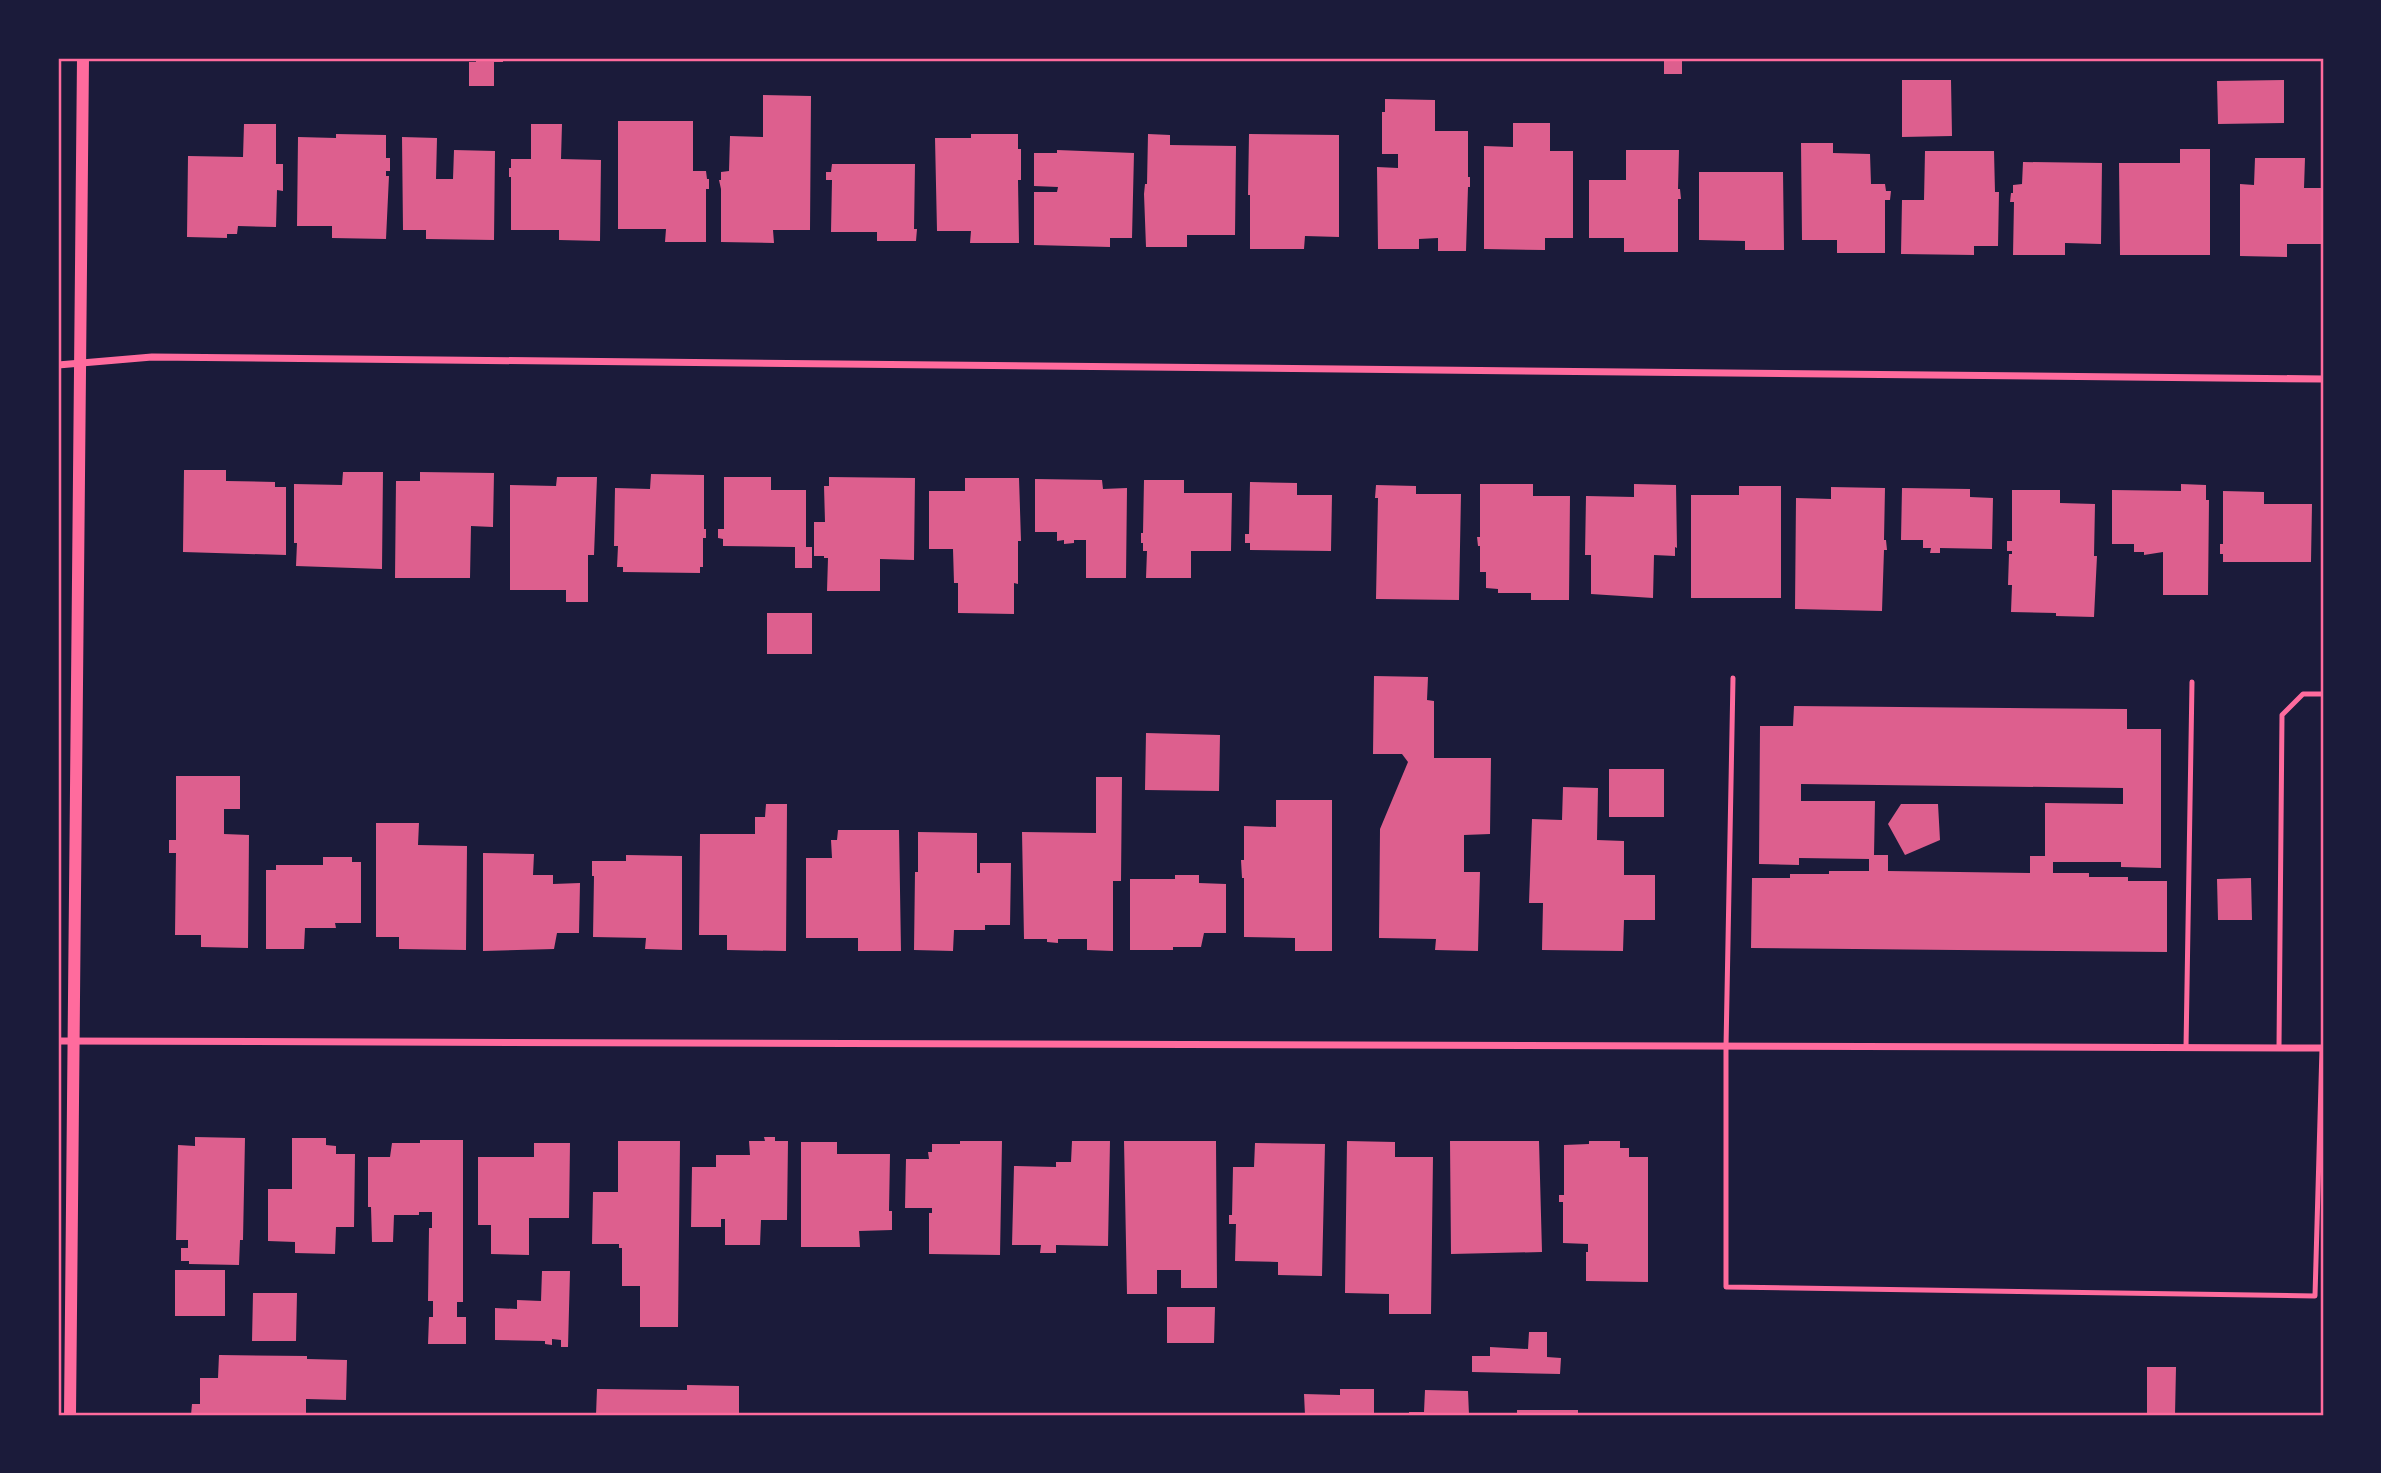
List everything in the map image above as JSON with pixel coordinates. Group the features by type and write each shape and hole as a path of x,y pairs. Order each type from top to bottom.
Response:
{"street":[{"path":"70,1415 83,58"},
{"path":"58,365 152,357 2323,379"},
{"path":"58,1041 2323,1048"}],"lane":[{"path":"1733,678 1726,1047 1726,1287 2315,1296 2323,1048"},
{"path":"2186,1048 2192,682"},
{"path":"2279,1048 2282,715 2303,694 2323,694"}],"building":[{"path":"476,58 503,58 503,62 494,62 494,86 469,86 469,62 476,62"},
{"path":"672,58 672,61 614,60"},
{"path":"1664,58 1682,60 1682,74 1664,74"},
{"path":"1902,80 1951,80 1952,136 1902,137"},
{"path":"2284,80 2284,123 2218,124 2217,81"},
{"path":"763,95 811,96 810,230 773,230 774,243 721,242 719,180 721,172 729,171 730,136 763,137"},
{"path":"1385,99 1435,100 1435,131 1468,131 1470,187 1466,251 1438,251 1438,238 1419,239 1419,249 1378,249 1377,167 1398,168 1398,154 1382,154 1382,112 1385,112"},
{"path":"618,121 693,121 693,171 706,171 709,179 709,189 706,189 706,242 665,242 666,229 618,229"},
{"path":"1513,123 1550,123 1550,151 1573,151 1573,238 1545,238 1545,250 1484,249 1484,146 1513,147"},
{"path":"244,124 276,124 276,164 283,164 283,191 277,190 276,227 238,226 237,234 227,234 227,238 187,237 188,156 243,157"},
{"path":"531,124 562,124 561,159 601,160 600,241 559,240 559,230 511,230 509,168 511,159 531,159"},
{"path":"336,134 386,135 386,158 390,158 390,171 386,171 386,176 389,176 386,239 332,238 332,226 297,226 298,137 336,138"},
{"path":"971,134 1018,134 1018,149 1021,149 1021,180 1018,180 1019,243 970,243 971,231 937,231 935,138 971,138"},
{"path":"1148,134 1170,135 1170,145 1236,146 1235,235 1187,235 1187,247 1146,247 1144,194 1147,184"},
{"path":"1249,134 1339,135 1339,237 1305,236 1304,249 1250,249"},
{"path":"402,137 437,138 436,179 453,179 454,150 495,151 494,240 426,239 426,230 403,230"},
{"path":"1801,143 1833,143 1833,153 1870,154 1871,184 1885,184 1886,191 1891,191 1890,200 1885,200 1885,253 1837,253 1837,240 1802,240"},
{"path":"2180,149 2210,149 2210,255 2120,255 2119,163 2180,163"},
{"path":"1057,150 1134,153 1132,238 1110,238 1110,247 1034,245 1034,192 1057,192 1058,187 1034,186 1034,153 1057,153"},
{"path":"1626,150 1679,150 1678,189 1681,199 1678,199 1678,252 1624,252 1624,238 1589,238 1589,180 1626,180"},
{"path":"1925,151 1994,151 1995,192 1999,192 1998,246 1974,246 1974,255 1901,254 1902,200 1924,200"},
{"path":"2255,158 2305,158 2304,188 2323,188 2322,244 2287,244 2287,257 2240,256 2240,184 2254,185"},
{"path":"2023,162 2102,163 2101,244 2065,243 2065,255 2013,255 2014,202 2010,202 2013,185 2022,184"},
{"path":"832,164 915,164 916,241 877,241 877,232 831,232 832,180 826,180 826,172 831,172"},
{"path":"1699,172 1783,172 1784,250 1745,250 1745,241 1699,240"},
{"path":"184,470 226,470 226,481 275,482 275,487 286,487 286,555 183,552"},
{"path":"343,472 383,472 382,569 296,566 294,484 342,485"},
{"path":"420,472 494,473 493,527 471,526 470,578 395,578 396,481 420,481"},
{"path":"651,474 704,475 706,538 703,538 703,567 700,567 700,573 623,572 623,567 617,567 618,546 614,546 615,488 650,489"},
{"path":"557,477 597,477 594,555 588,555 588,602 566,602 566,590 510,590 510,485 556,486"},
{"path":"724,477 771,477 771,490 806,490 806,547 812,547 812,568 795,568 795,547 723,546 723,539 718,538 718,529 724,529"},
{"path":"829,477 915,478 914,560 880,559 880,591 827,591 828,558 814,556 814,522 825,522 824,486 829,486"},
{"path":"965,478 1019,478 1021,541 1018,541 1018,584 1014,583 1014,614 958,613 958,583 954,583 953,549 929,549 929,491 965,491"},
{"path":"1035,479 1102,480 1103,489 1127,488 1126,578 1086,578 1086,540 1074,540 1074,543 1064,544 1064,540 1057,541 1057,532 1035,532"},
{"path":"1144,480 1184,480 1184,493 1232,493 1231,551 1191,551 1191,578 1146,578 1147,551 1143,551 1141,543"},
{"path":"1250,482 1297,483 1297,495 1332,495 1331,551 1250,550 1250,543 1245,543 1245,534 1249,534"},
{"path":"1480,484 1533,484 1533,496 1570,496 1569,600 1531,600 1531,593 1498,593 1498,589 1486,588 1486,572 1480,572 1480,546 1477,537 1480,537"},
{"path":"1634,484 1676,485 1675,556 1654,555 1653,598 1591,594 1591,555 1585,555 1586,496 1634,497"},
{"path":"2181,484 2206,485 2206,500 2209,500 2208,595 2163,595 2163,552 2144,555 2144,552 2134,552 2134,544 2112,544 2112,490 2181,491"},
{"path":"1376,485 1416,486 1416,494 1461,494 1459,600 1376,599"},
{"path":"1739,486 1781,486 1781,598 1691,598 1691,495 1739,495"},
{"path":"1831,487 1885,488 1884,540 1887,550 1884,550 1882,611 1795,609 1796,498 1831,499"},
{"path":"1902,488 1970,489 1970,497 1993,498 1992,549 1940,548 1940,553 1930,553 1931,548 1923,548 1923,540 1901,540"},
{"path":"2012,490 2060,490 2060,503 2095,504 2094,556 2097,556 2094,617 2011,612 2012,585 2008,585 2009,554 2012,554 2012,551 2007,551 2007,541 2012,541"},
{"path":"2223,491 2264,492 2264,504 2312,504 2311,562 2223,562 2220,544 2223,544"},
{"path":"767,613 812,613 812,654 767,654"},
{"path":"1374,676 1428,677 1427,700 1434,701 1434,758 1491,758 1490,834 1464,835 1464,872 1480,872 1478,951 1435,950 1436,939 1379,938 1380,829 1408,762 1402,754 1373,754"},
{"path":"1794,706 2127,709 2127,729 2161,729 2161,868 2121,867 2121,862 2053,862 2053,873 2128,877 2128,881 2167,881 2167,952 1751,948 1752,878 1790,878 1790,874 1829,874 1829,871 1869,871 1869,859 1799,858 1799,865 1759,864 1760,726 1793,726","holes":["1801,784 2123,788 2123,804 2045,803 2045,856 2030,856 2030,873 1888,871 1888,855 1874,855 1875,801 1801,801"]},
{"path":"1146,733 1220,735 1219,791 1145,790"},
{"path":"1609,769 1664,769 1664,817 1609,817"},
{"path":"176,776 240,776 240,809 224,809 224,834 249,835 248,948 201,947 201,935 175,935 176,853 169,853 169,840 176,840"},
{"path":"1096,777 1122,777 1121,881 1113,881 1113,951 1087,950 1087,939 1058,939 1058,943 1047,942 1047,939 1024,939 1022,832 1096,833"},
{"path":"1563,787 1598,788 1597,840 1624,841 1624,875 1655,875 1655,920 1624,920 1623,951 1542,950 1543,903 1529,903 1532,819 1562,820"},
{"path":"1276,800 1332,800 1332,951 1295,951 1295,938 1244,937 1244,878 1241,860 1244,860 1244,826 1276,827"},
{"path":"766,804 787,804 786,951 727,950 727,935 699,935 700,834 755,834 755,817 765,817"},
{"path":"1901,804 1938,804 1940,840 1905,855 1888,824"},
{"path":"376,823 419,823 418,845 467,846 466,950 399,949 399,937 376,937"},
{"path":"838,830 899,830 901,951 858,951 858,938 806,938 806,858 832,858 831,840 837,840"},
{"path":"918,832 977,833 977,873 980,873 980,863 1011,863 1010,925 985,925 985,930 954,930 953,951 914,950"},
{"path":"483,853 534,854 533,875 553,875 553,884 580,883 579,933 557,933 554,949 483,951"},
{"path":"626,855 682,856 682,950 645,949 646,938 593,937 592,861 626,861"},
{"path":"323,857 352,857 352,862 361,862 361,923 335,923 336,928 305,928 304,949 266,949 266,870 276,870 276,865 323,865"},
{"path":"1175,875 1199,875 1199,883 1226,884 1226,933 1204,933 1201,947 1130,950 1130,879 1175,879"},
{"path":"2251,878 2252,920 2218,920 2217,879"},
{"path":"195,1137 245,1138 243,1240 240,1240 239,1265 189,1264 189,1261 181,1261 181,1248 188,1248 188,1240 176,1240 178,1145 195,1146"},
{"path":"764,1137 775,1137 775,1141 788,1141 787,1220 761,1220 760,1245 725,1245 725,1219 721,1219 721,1227 691,1227 692,1167 716,1167 716,1155 750,1155 749,1141 765,1141"},
{"path":"292,1138 326,1138 326,1145 336,1146 336,1154 355,1154 354,1227 336,1227 335,1254 295,1253 295,1242 268,1241 268,1189 292,1189"},
{"path":"420,1140 463,1140 463,1302 457,1302 457,1317 466,1317 466,1344 428,1344 429,1317 433,1317 433,1301 428,1301 429,1228 432,1228 432,1212 394,1215 393,1242 372,1242 371,1207 368,1207 368,1157 390,1157 392,1143 420,1143"},
{"path":"618,1141 680,1141 678,1327 640,1327 640,1286 622,1286 622,1248 619,1248 619,1244 592,1244 593,1192 618,1192"},
{"path":"960,1141 1002,1141 1000,1255 929,1254 929,1213 932,1213 932,1208 905,1208 906,1159 929,1159 928,1152 932,1152 932,1144 960,1144"},
{"path":"1072,1141 1110,1141 1108,1246 1056,1245 1056,1253 1040,1253 1041,1245 1012,1245 1014,1166 1056,1167 1056,1162 1071,1162"},
{"path":"1124,1141 1216,1141 1217,1288 1181,1288 1181,1270 1157,1270 1157,1294 1127,1294"},
{"path":"1347,1141 1395,1142 1395,1157 1433,1157 1431,1314 1389,1314 1389,1294 1345,1293"},
{"path":"1450,1141 1539,1141 1542,1252 1451,1254"},
{"path":"1589,1141 1620,1141 1620,1148 1629,1148 1629,1157 1648,1157 1648,1282 1586,1281 1588,1244 1563,1243 1563,1202 1559,1202 1559,1195 1564,1195 1564,1145 1589,1144"},
{"path":"801,1142 837,1142 837,1154 890,1154 889,1211 892,1211 892,1230 859,1231 860,1247 801,1247"},
{"path":"534,1143 570,1143 569,1218 529,1218 529,1255 491,1254 491,1225 478,1225 478,1157 534,1157"},
{"path":"1255,1143 1325,1144 1322,1276 1278,1275 1278,1262 1235,1261 1236,1224 1229,1224 1229,1215 1232,1215 1233,1167 1254,1167"},
{"path":"175,1270 225,1270 225,1316 175,1316"},
{"path":"542,1271 570,1271 568,1347 561,1347 561,1340 552,1339 552,1345 545,1344 545,1341 495,1340 495,1308 517,1309 517,1300 541,1301"},
{"path":"253,1293 297,1293 296,1341 252,1341"},
{"path":"1167,1307 1215,1307 1214,1343 1167,1343"},
{"path":"1529,1332 1547,1332 1547,1357 1561,1358 1560,1374 1472,1372 1472,1356 1490,1356 1490,1347 1528,1349"},
{"path":"219,1355 307,1356 307,1359 347,1360 346,1400 306,1399 306,1415 191,1415 192,1404 200,1404 200,1378 218,1378"},
{"path":"2147,1367 2176,1367 2175,1415 2147,1415"},
{"path":"687,1385 739,1386 739,1415 596,1415 597,1389 687,1390"},
{"path":"1340,1389 1374,1389 1374,1415 1305,1415 1304,1394 1340,1395"},
{"path":"1425,1390 1468,1391 1469,1415 1409,1415 1409,1412 1424,1412"},
{"path":"1517,1410 1578,1410 1578,1415 1517,1415"}]}
